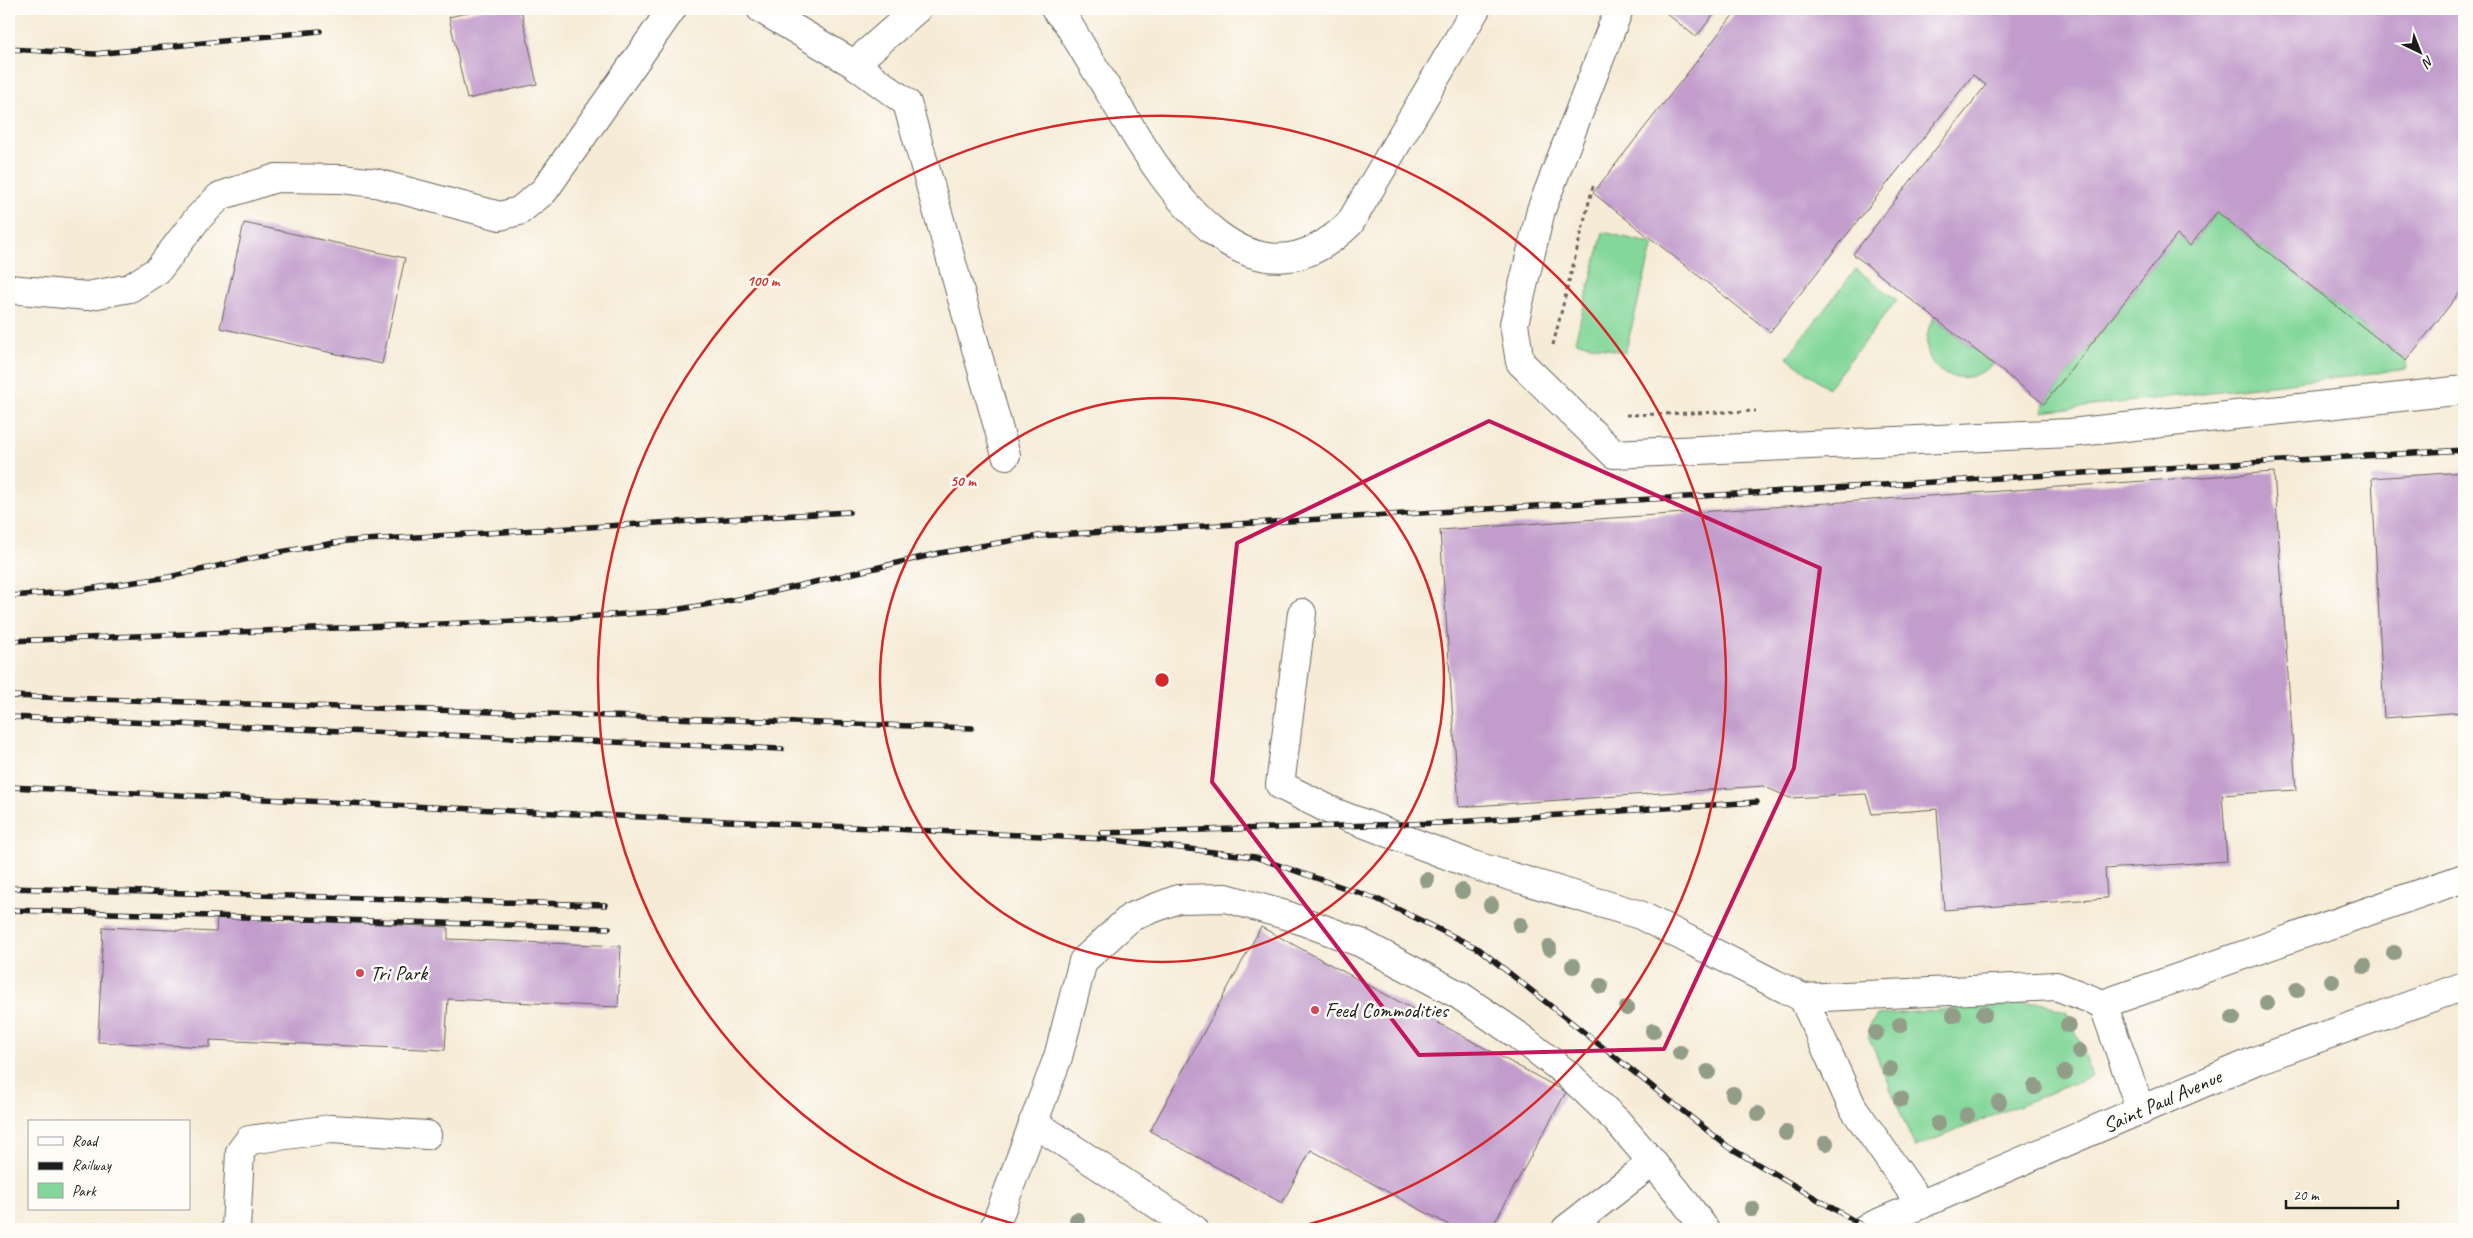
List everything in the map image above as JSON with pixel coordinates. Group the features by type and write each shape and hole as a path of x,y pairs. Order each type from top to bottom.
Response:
{"street":[{"path":"9,289 87,296 130,288 158,270 197,219 220,196 276,178 342,179 376,183 500,216 518,211 544,191 672,9"},
{"path":"760,9 854,64 907,103 1006,455"},
{"path":"854,64 917,9"},
{"path":"1055,9 1067,22 1153,165 1174,192 1219,237 1243,251 1265,258 1292,256 1315,249 1334,239 1350,223 1476,9"},
{"path":"1619,9 1542,210 1514,324 1520,362 1614,454 2070,433 2464,390"},
{"path":"1302,613 1280,785 1336,813 1473,865 1640,915 1803,998 2056,986 2103,1004 2464,878"},
{"path":"994,1229 1058,1057 1084,961 1131,917 1178,899 1226,898 1289,916 1362,942 1459,995 1516,1034 1571,1077 1617,1121 1653,1162 1705,1229"},
{"name":"Saint Paul Avenue","path":"1864,1229 2257,1060 2464,986"},
{"path":"1803,998 1852,1106 1921,1205"},
{"path":"2103,1004 2141,1111"},
{"path":"1033,1122 1194,1229"},
{"path":"236,1229 240,1152 250,1140 331,1129 427,1135"},
{"path":"1566,1229 1653,1162"}],"path":[{"path":"1560,351 1553,345 1593,186"},
{"path":"1620,410 1627,417 1757,411"}],"highlighted area":[{"path":"1489,421 1820,568 1794,768 1664,1049 1419,1055 1212,782 1237,543"}],"green space":[{"path":"2217,212 2406,361 2407,369 2042,412 2044,404 2177,235 2191,246"},
{"path":"1603,232 1653,244 1625,353 1575,341"},
{"path":"1856,269 1897,300 1828,388 1787,357"},
{"path":"1933,318 1993,364 1978,374 1964,377 1951,376 1940,371 1932,361 1927,349 1927,334"},
{"path":"2041,1002 2067,1013 2080,1041 2092,1076 1915,1147 1869,1038 1870,1025 1877,1015"}],"building":[{"path":"484,9 521,9 537,84 467,99 449,17"},
{"path":"1661,9 1718,9 1696,37"},
{"path":"1738,9 2464,9 2464,287 2406,361 2217,212 2190,246 2177,235 2044,404 1853,254 1986,85 1973,75 1770,332 1593,193"},
{"path":"244,223 405,258 382,364 220,328"},
{"path":"2274,472 2296,790 2222,795 2227,861 2105,869 2107,898 1944,910 1937,809 1872,814 1866,794 1790,798 1763,786 1459,807 1440,530"},
{"path":"2464,472 2464,712 2384,718 2372,478"},
{"name":"Tri Park","path":"217,917 448,927 448,939 621,946 618,1007 448,999 445,1050 210,1040 210,1047 98,1042 103,927 216,932"},
{"name":"Feed Commodities","path":"1261,927 1566,1092 1491,1229 1456,1229 1311,1150 1282,1203 1150,1131"}],"railway":[{"path":"9,49 95,54 320,31"},
{"path":"9,641 539,620 669,611 750,597 940,553 1039,536 2464,450"},
{"path":"9,596 68,592 169,577 280,552 347,541 849,512"},
{"path":"9,696 972,728"},
{"path":"9,717 782,749"},
{"path":"9,787 1105,839 1255,857 1377,899 1479,949 1727,1146 1868,1229"},
{"path":"1101,833 1440,823 1757,802"},
{"path":"9,888 605,905"},
{"path":"9,910 609,928"}],"place":[{"name":"Tri Park","path":"360,973"},
{"name":"Feed Commodities","path":"1315,1010"}]}
